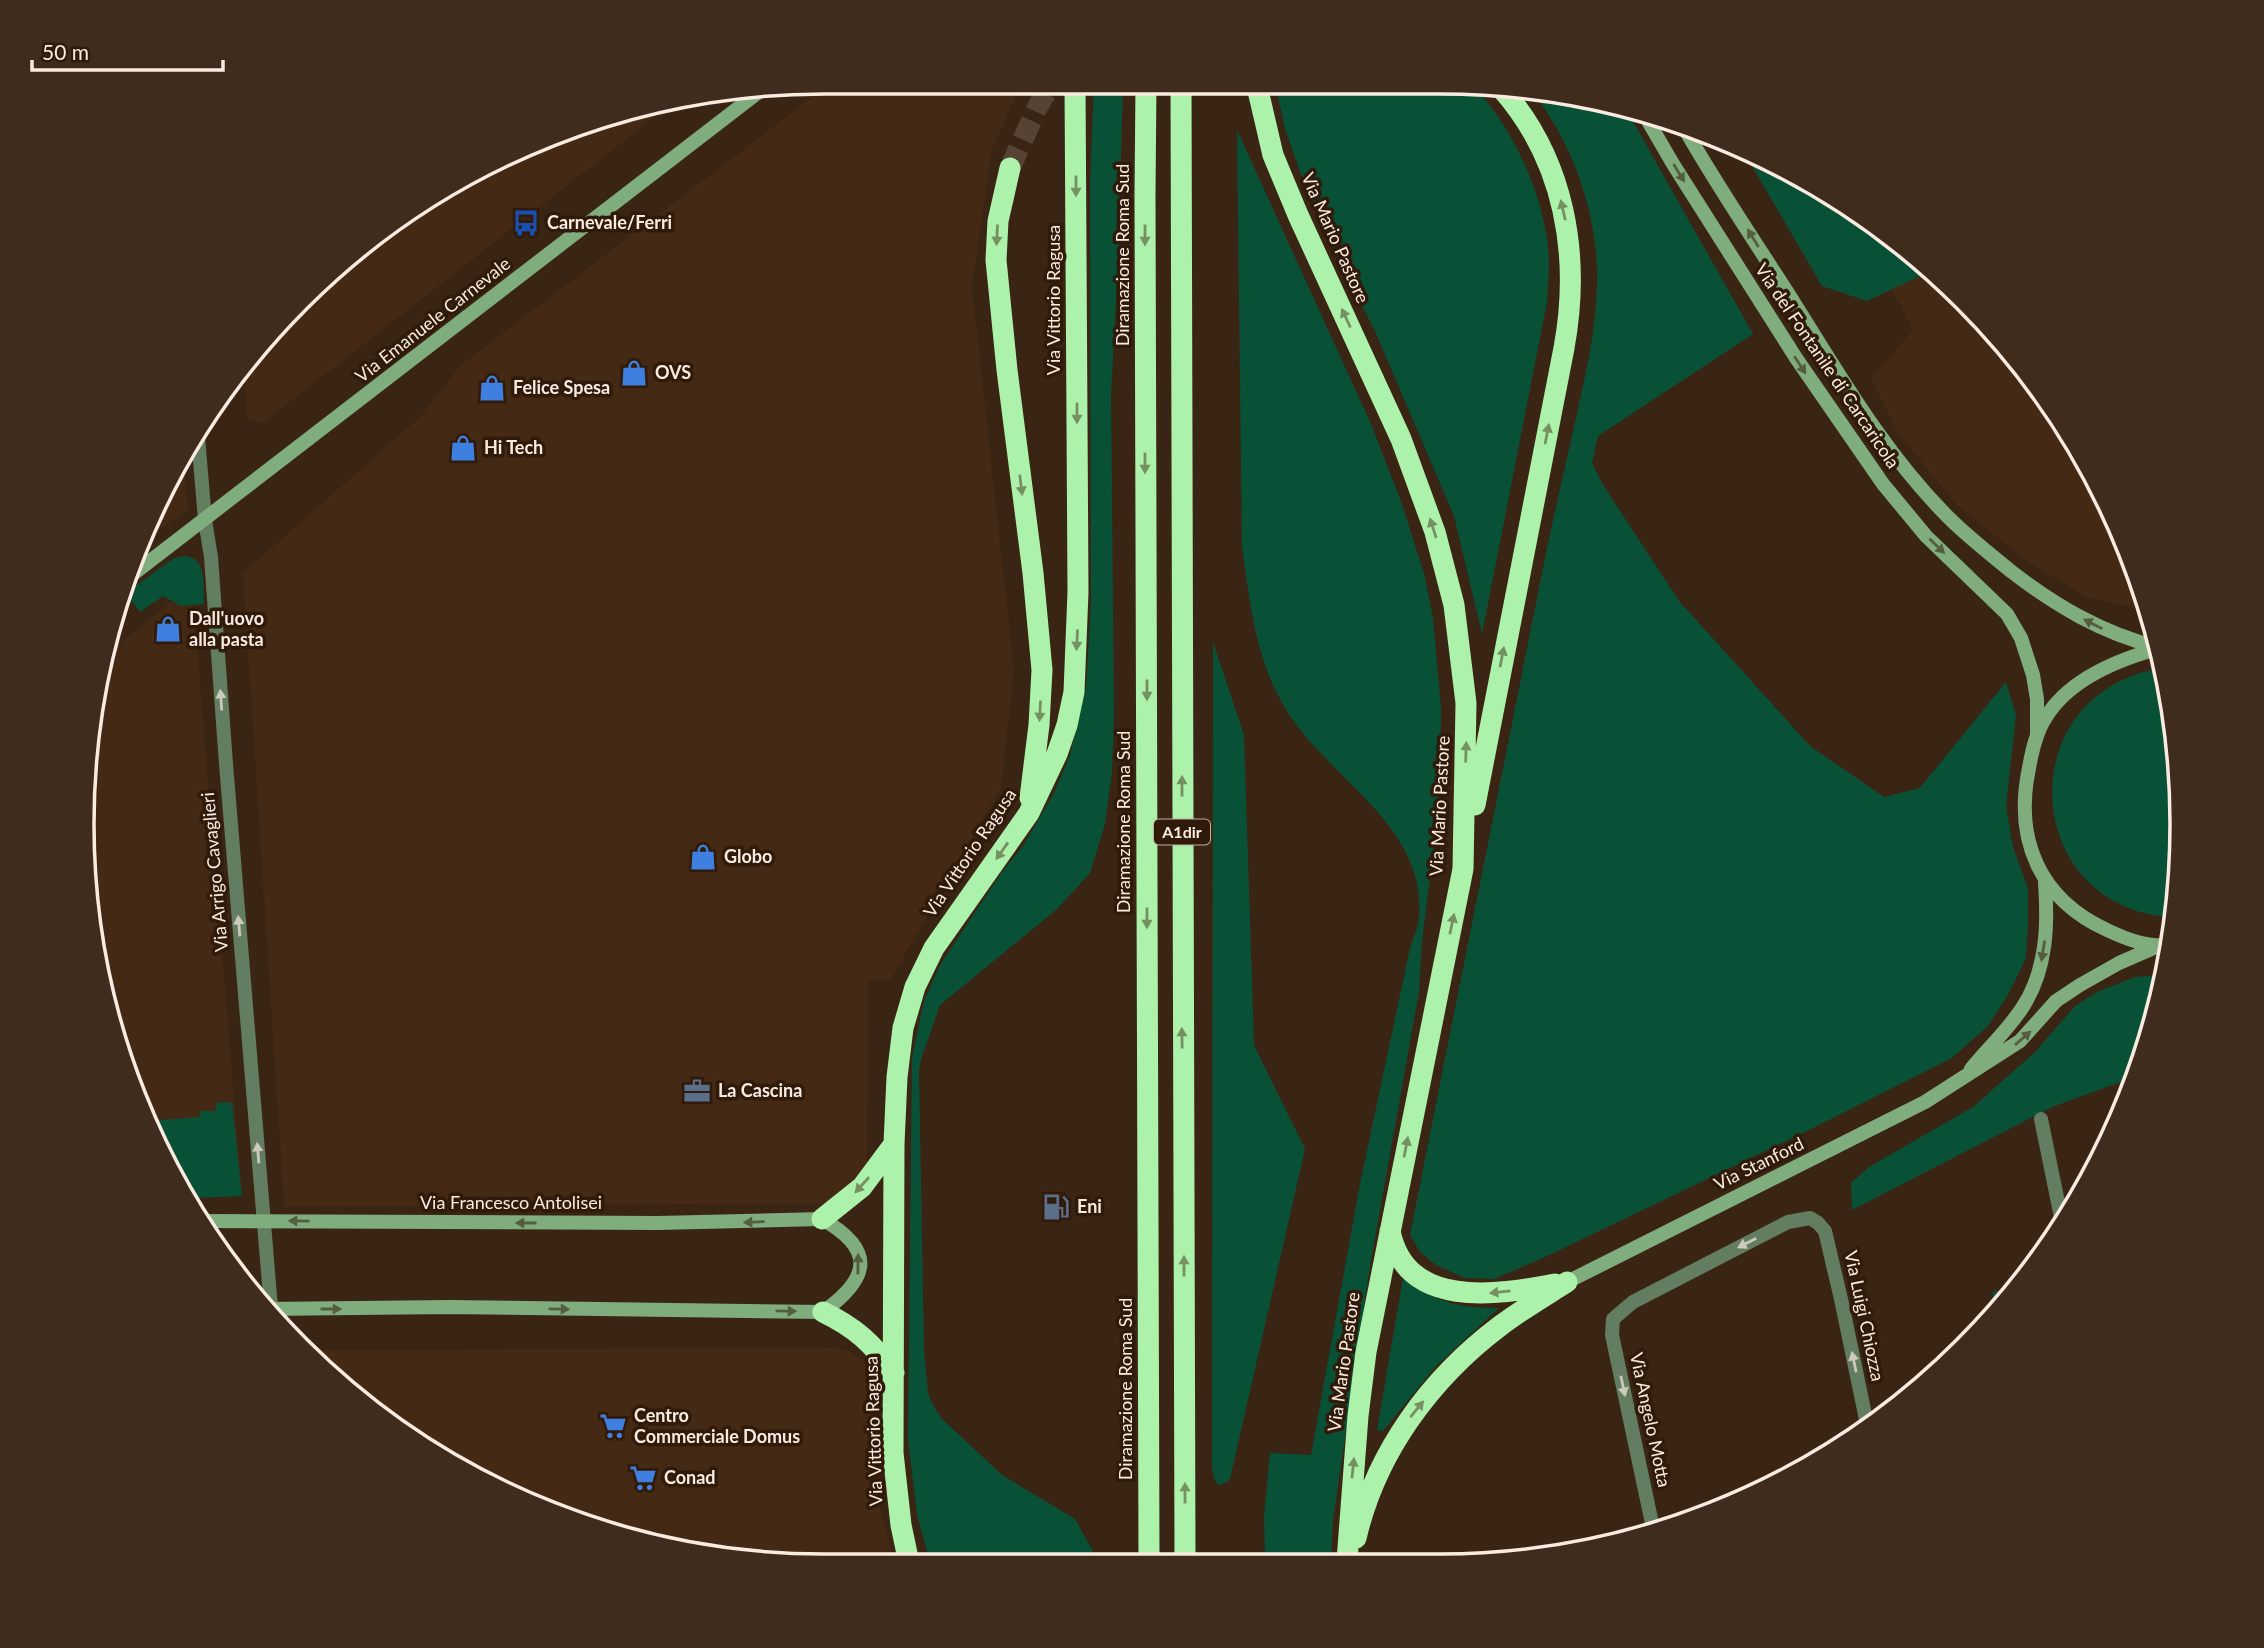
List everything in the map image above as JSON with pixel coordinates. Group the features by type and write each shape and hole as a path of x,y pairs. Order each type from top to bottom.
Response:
{"highway":[{"name":"Via Vittorio Ragusa","path":"907,1553 894,1476 894,1144 897,1077 903,1028 920,975 943,933 1028,813 1064,736 1076,669 1075,95"},
{"name":"Diramazione Roma Sud","path":"1146,95 1149,1553"},
{"name":"A1dir","path":"1181,95 1185,1553"},
{"name":"Via Mario Pastore","path":"1259,95 1273,155 1401,439 1431,519 1450,585 1461,649 1466,703 1463,869 1397,1192 1361,1388 1351,1487 1349,1553"},
{"path":"1463,869 1571,306 1570,255 1559,192 1531,128 1509,98"},
{"path":"1010,168 998,220 996,260 1042,670 1040,724 1028,813"},
{"path":"822,1219 862,1187 894,1144"},
{"path":"1397,1192 1390,1232 1392,1239 1404,1262 1427,1282 1452,1291 1478,1294 1520,1291 1567,1282"},
{"path":"1351,1553 1371,1493 1390,1450 1411,1416 1450,1369 1474,1347 1517,1314 1567,1282"},
{"path":"823,1312 864,1336 894,1373"}],"street":[{"name":"Via Emanuele Carnevale","path":"141,568 750,99"},
{"name":"Via del Fontanile di Carcaricola","path":"1651,126 1796,358 1883,484 1926,536 1999,606 2015,627 2025,649 2037,699 2037,736"},
{"name":"Via del Fontanile di Carcaricola","path":"1692,140 1849,390 1882,439 1926,493 1969,537 2040,593 2089,623 2147,645"},
{"name":"Via Arrigo Cavaglieri","path":"199,448 211,557 264,1221 267,1294"},
{"path":"2148,651 2111,666 2071,690 2052,709 2037,736 2025,787 2024,816 2036,863 2046,883 2061,900 2079,915 2102,928 2124,938 2159,945"},
{"name":"Via Stanford","path":"1966,1075 2023,1007 2036,979 2046,930 2046,883"},
{"name":"Via Stanford","path":"1567,1282 1900,1115 2020,1041 2056,1000 2119,963 2158,948"},
{"path":"2041,1119 2059,1209"},
{"name":"Via Luigi Chiozza","path":"1613,1319 1633,1302 1776,1228 1801,1218 1810,1218 1825,1231 1829,1243 1865,1416"},
{"path":"279,1308 450,1307 823,1312 853,1286 861,1266 855,1244 844,1233 822,1219"},
{"name":"Via Francesco Antolisei","path":"212,1221 658,1223 822,1219"},
{"name":"Via Angelo Motta","path":"1613,1319 1612,1335 1652,1522"}],"shaded area":[{"path":"815,95 1016,95 992,149 972,286 1014,671 1001,788 890,980 868,981 867,1166 830,1203 284,1207 243,573 420,417 460,366"},
{"path":"659,114 263,423 247,418 245,380 308,308 380,245 459,192 501,170 590,133"},
{"path":"1751,165 1805,192 1884,245 1956,308 1988,343 2019,380 2072,459 2114,545 2137,608 2086,597 2027,561 1956,504 1897,432 1871,378 1913,330 1892,290 1867,301 1822,286"},
{"path":"184,474 188,510 156,531"},
{"path":"192,585 242,1196 196,1196 150,1103 119,1013 101,919 94,824 101,729 117,646"},
{"path":"836,1348 850,1352 864,1360 874,1376 877,1495 892,1553 776,1552 729,1547 635,1529 590,1515 545,1498 459,1456 380,1403 319,1350"}],"green space":[{"path":"1093,95 1123,95 1111,394 1114,720 1112,771 1105,824 1090,873 1057,909 940,1005 919,1071 924,1351 928,1393 941,1418 1002,1475 1075,1519 1094,1553 927,1553 917,1514 908,1439 912,1058 924,1001 940,965 1002,872 1023,846 1054,793 1070,755 1086,688 1091,603 1090,184"},
{"path":"1278,95 1482,96 1501,121 1532,181 1548,247 1547,302 1482,634 1454,516 1374,329 1321,224 1285,129"},
{"path":"1540,102 1632,120 1753,334 1598,436 1592,463 1603,485 1679,601 1810,746 1884,797 1920,788 2006,682 2016,715 2006,806 2013,847 2028,889 2026,958 2008,995 1988,1026 1952,1058 1545,1257 1494,1279 1465,1278 1436,1265 1420,1252 1410,1235 1543,568 1588,363 1597,291 1596,248 1586,200 1569,153"},
{"path":"1237,130 1371,424 1402,504 1425,577 1433,618 1441,708 1440,798 1422,941 1419,992 1370,1266 1333,1520 1331,1553 1265,1553 1264,1517 1270,1453 1311,1455 1360,1184 1410,948 1419,921 1417,884 1407,854 1390,828 1370,803 1302,732 1274,687 1255,629 1242,547"},
{"path":"1751,165 1805,192 1845,217 1921,276 1867,301 1822,286"},
{"path":"174,558 192,558 201,567 204,604 181,606 163,596 140,612 130,599 134,587"},
{"path":"1213,642 1244,735 1254,1045 1305,1149 1230,1479 1219,1485 1215,1481 1212,1468"},
{"path":"2153,671 2168,776 2170,824 2163,915 2123,905 2085,879 2062,842 2052,799 2057,756 2077,716 2112,686"},
{"path":"2153,976 2145,1013 2122,1081 2052,1107 1852,1210 1851,1183 1869,1167 1973,1107 2034,1053 2075,1006 2097,992 2135,977"},
{"path":"232,1102 242,1196 197,1198 158,1120 200,1117 200,1111 216,1111 216,1103"},
{"path":"1403,1278 1448,1302 1470,1307 1499,1308 1436,1366 1383,1431 1377,1430"}],"tunnel":[{"path":"1010,168 1044,95"}],"place":[{"name":"Carnevale/Ferri","path":"526,223"},
{"name":"OVS","path":"634,373"},
{"name":"Felice Spesa","path":"492,388"},
{"name":"Hi Tech","path":"463,448"},
{"name":"Dall'uovo alla pasta","path":"168,629"},
{"name":"Globo","path":"703,857"},
{"name":"La Cascina","path":"697,1091"},
{"name":"Eni","path":"1056,1207"},
{"name":"Centro Commerciale Domus","path":"613,1426"},
{"name":"Conad","path":"643,1478"}]}
